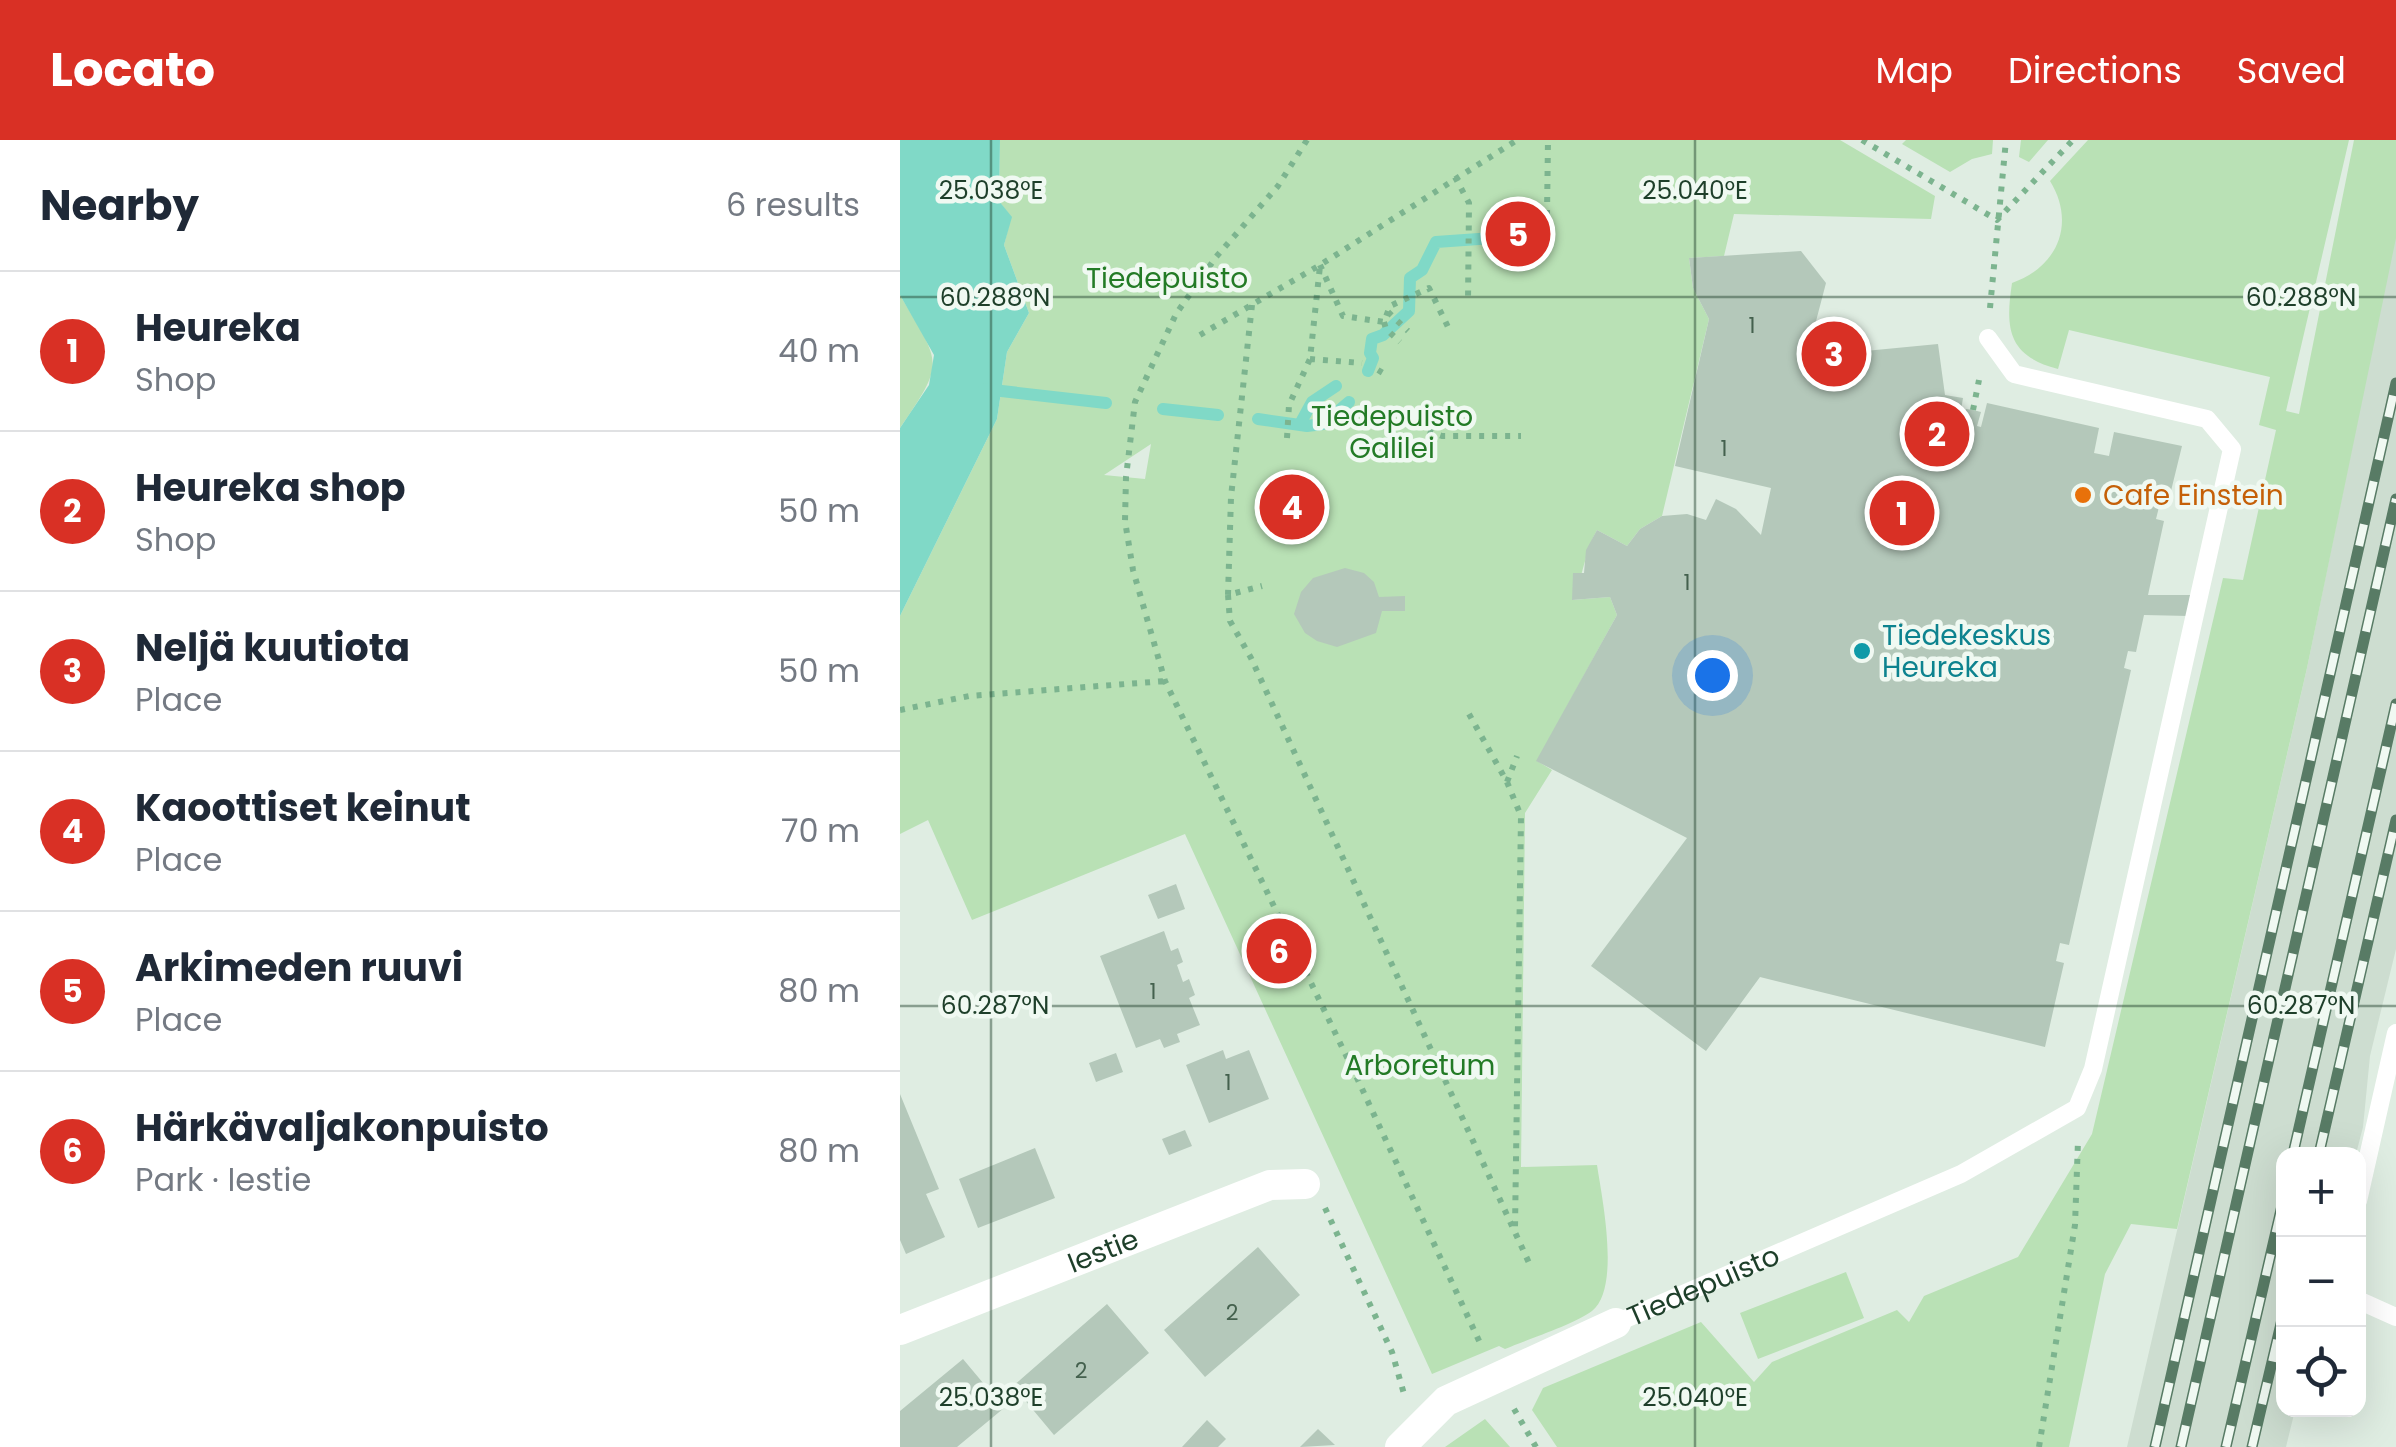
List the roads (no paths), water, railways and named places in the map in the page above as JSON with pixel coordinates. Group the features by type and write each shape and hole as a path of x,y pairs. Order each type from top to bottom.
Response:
{"street":[{"name":"Iestie","path":"900,1330 1270,1185 1305,1184"},
{"name":"Tiedepuisto","path":"1408,1438 1446,1401 1616,1323"}],"lane":[{"name":"Tiedepuisto","path":"1616,1323 1961,1174 2077,1108 2093,1069 2232,448 2207,419 2014,374 1988,338"},
{"path":"2366,1166 2396,1033"},
{"path":"2366,1304 2396,1317"}],"water":[{"path":"900,140 1000,140 999,201 1012,217 1004,245 1029,313 1007,352 997,419 900,616 900,428 929,385 934,355 900,295"}],"waterway":[{"path":"1368,371 1373,358 1372,339 1383,335 1409,311 1410,278 1422,270 1436,242 1493,238"},
{"path":"1300,424 1312,402 1336,386"},
{"path":"984,389 1106,403"},
{"path":"1258,419 1307,426 1323,424 1349,402"},
{"path":"1163,409 1218,415"}],"railway":[{"path":"2155,1447 2396,383"},
{"path":"2181,1447 2396,499"},
{"path":"2295,1147 2396,704"},
{"path":"2321,1147 2396,820"},
{"path":"2226,1447 2276,1231"},
{"path":"2252,1447 2280,1327"}],"place":[{"name":"Arkimeden ruuvi","path":"1518,234"},
{"name":"Neljä kuutiota","path":"1834,354"},
{"name":"Heureka shop","path":"1937,434"},
{"name":"Cafe Einstein","path":"2083,495"},
{"name":"Kaoottiset keinut","path":"1292,507"},
{"name":"Heureka","path":"1902,513"},
{"name":"Tiedekeskus Heureka","path":"1862,651"},
{"name":"Härkävaljakonpuisto","path":"1279,951"}],"park label":[{"name":"Tiedepuisto Galilei","path":"1392,432"},
{"name":"Arboretum","path":"1420,1065"}]}
